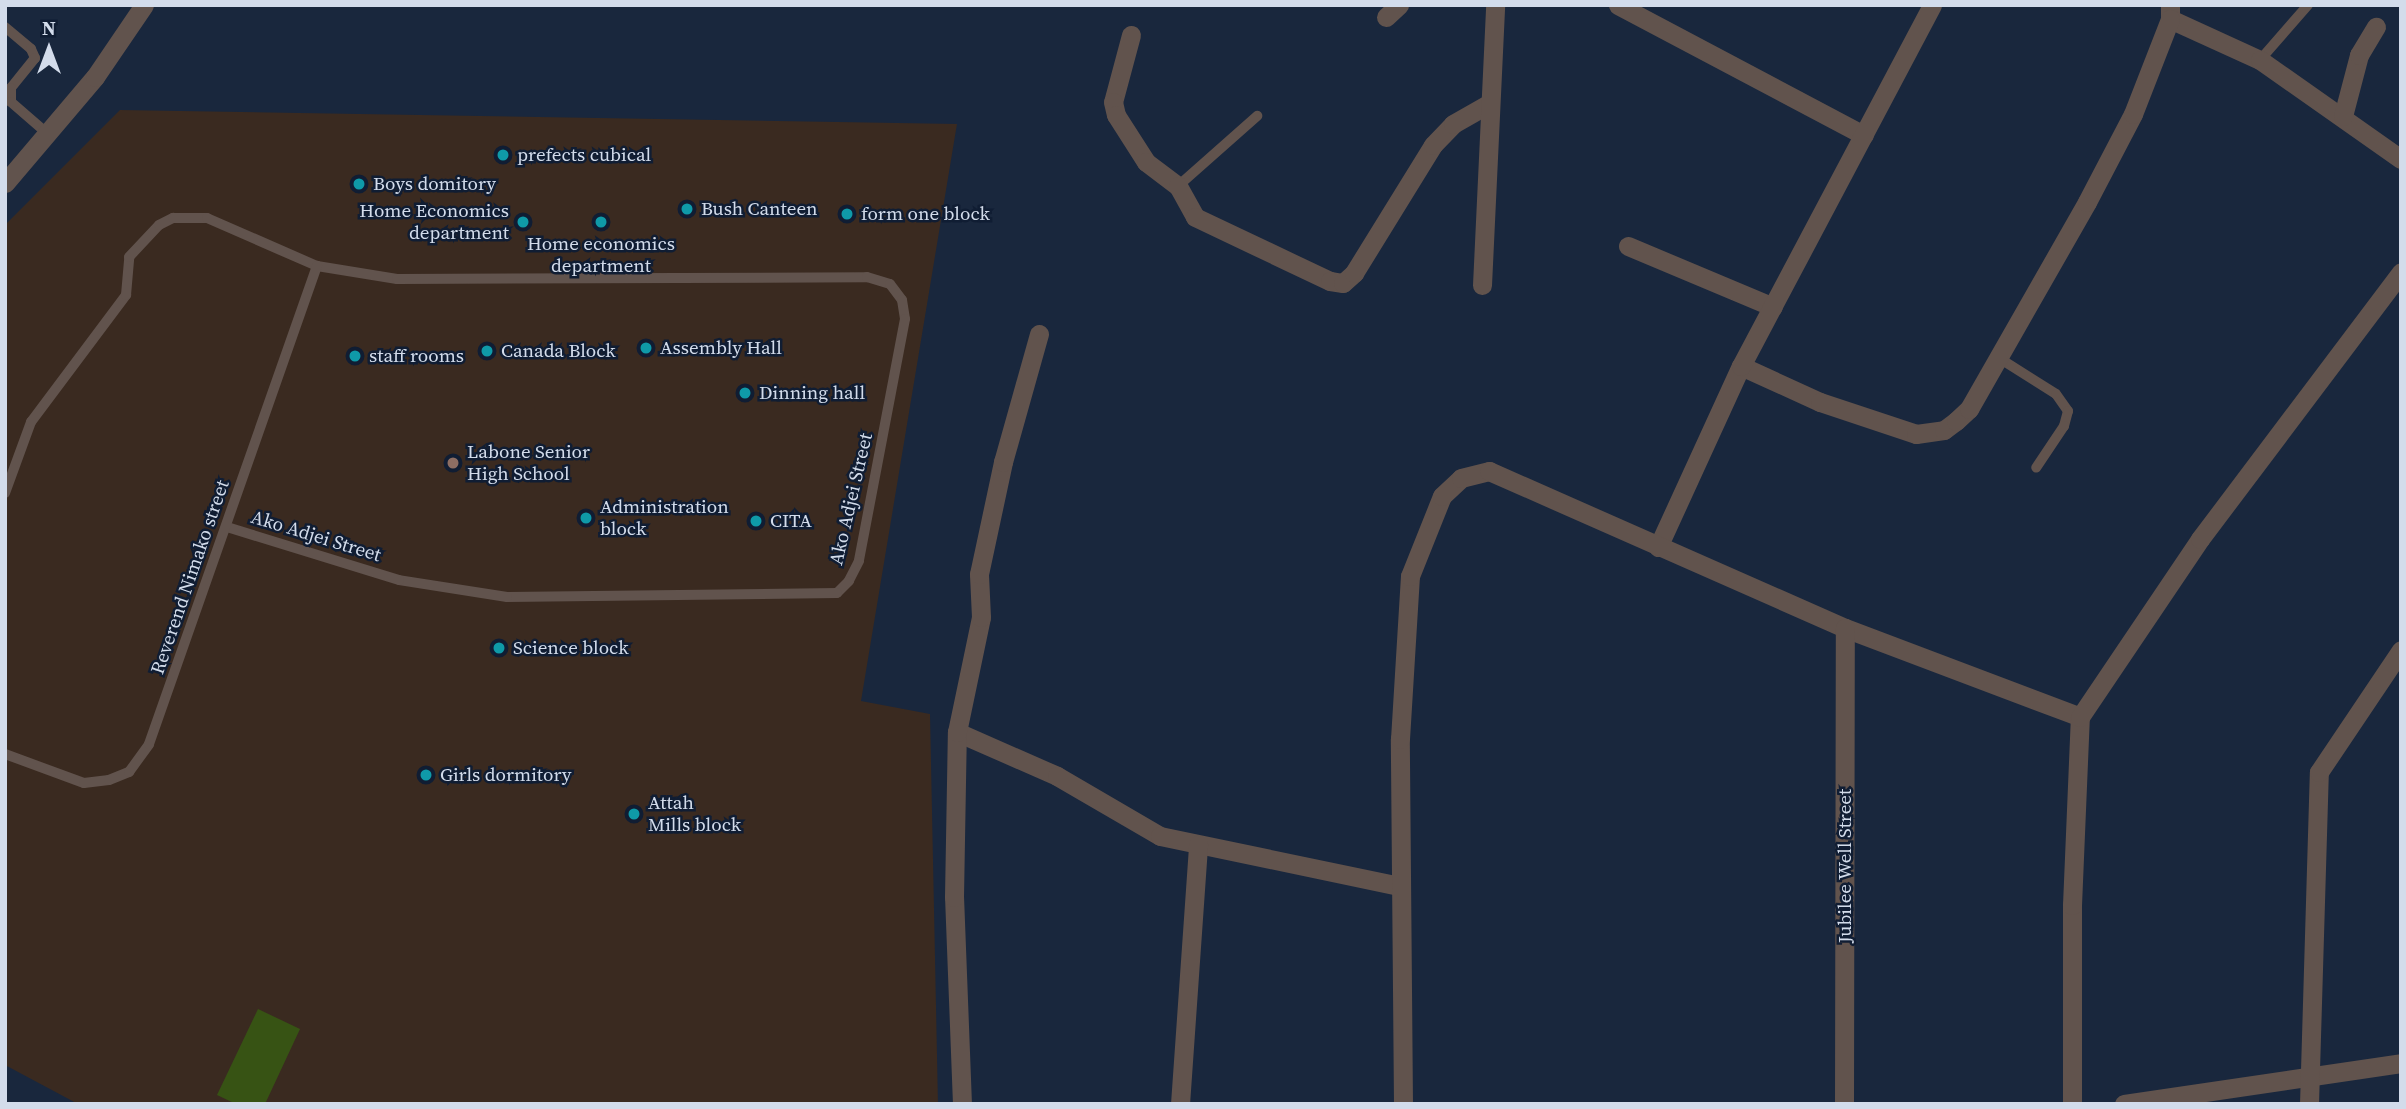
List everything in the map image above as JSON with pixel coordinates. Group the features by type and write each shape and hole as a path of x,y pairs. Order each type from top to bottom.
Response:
{"street":[{"path":"5,183 49,135 144,5"},
{"path":"1482,285 1495,5"},
{"path":"1618,5 1864,135"},
{"path":"1658,547 1741,366 1932,5"},
{"path":"1741,366 1820,402 1916,434 1944,430 1956,421 1969,409 2133,114 2170,12 2260,60 2401,159"},
{"path":"2343,116 2358,55 2376,27"},
{"path":"1131,35 1114,93 1116,115 1146,162 1178,186 1195,217 1330,281 1343,283 1354,273 1433,145 1453,124 1489,104"},
{"path":"1628,246 1773,307"},
{"path":"2073,1104 2071,905 2080,717 2200,539 2401,272"},
{"path":"962,1104 954,897 957,732 981,617 979,574 1003,462 1040,334"},
{"path":"1402,1104 1400,739 1410,576 1443,496 1473,472 1489,471 1845,628 2080,717"},
{"name":"Jubilee Well Street","path":"1844,1104 1845,628"},
{"path":"2309,1104 2319,772 2401,650"},
{"path":"957,732 1057,776 1160,836 1400,887"},
{"path":"1180,1104 1198,845"},
{"path":"2124,1104 2308,1079 2401,1063"}],"lane":[{"path":"2260,60 2308,5"},
{"path":"5,27 32,49 35,58 11,88 11,102 49,135"},
{"path":"1178,186 1257,116"},
{"name":"Ako Adjei Street","path":"5,493 31,422 126,295 130,257 159,225 173,218 207,218 317,266 397,279 867,277 890,284 902,300 905,319 859,561 837,593 507,597 399,580 227,527"},
{"name":"Reverend Nimako street","path":"5,754 84,783 109,780 129,772 149,744 317,266"},
{"path":"1998,358 2056,394 2068,411 2064,426 2036,468"}],"shaded area":[{"name":"Labone Senior High School","path":"120,110 957,124 861,701 930,714 938,1104 78,1104 5,1065 5,225"}],"green space":[{"path":"258,1009 300,1029 265,1104 236,1104 217,1095"}],"place":[{"name":"prefects cubical","path":"503,155"},
{"name":"Boys domitory","path":"359,184"},
{"name":"Bush Canteen","path":"687,209"},
{"name":"form one block","path":"847,214"},
{"name":"Home Economics department","path":"523,222"},
{"name":"Home economics department","path":"601,222"},
{"name":"Assembly Hall","path":"646,348"},
{"name":"Canada Block","path":"487,351"},
{"name":"staff rooms","path":"355,356"},
{"name":"Dinning hall","path":"745,393"},
{"name":"Labone Senior High School","path":"453,463"},
{"name":"Administration block","path":"586,518"},
{"name":"CITA","path":"756,521"},
{"name":"Science block","path":"499,648"},
{"name":"Girls dormitory","path":"426,775"},
{"name":"Attah Mills block","path":"634,814"}]}
